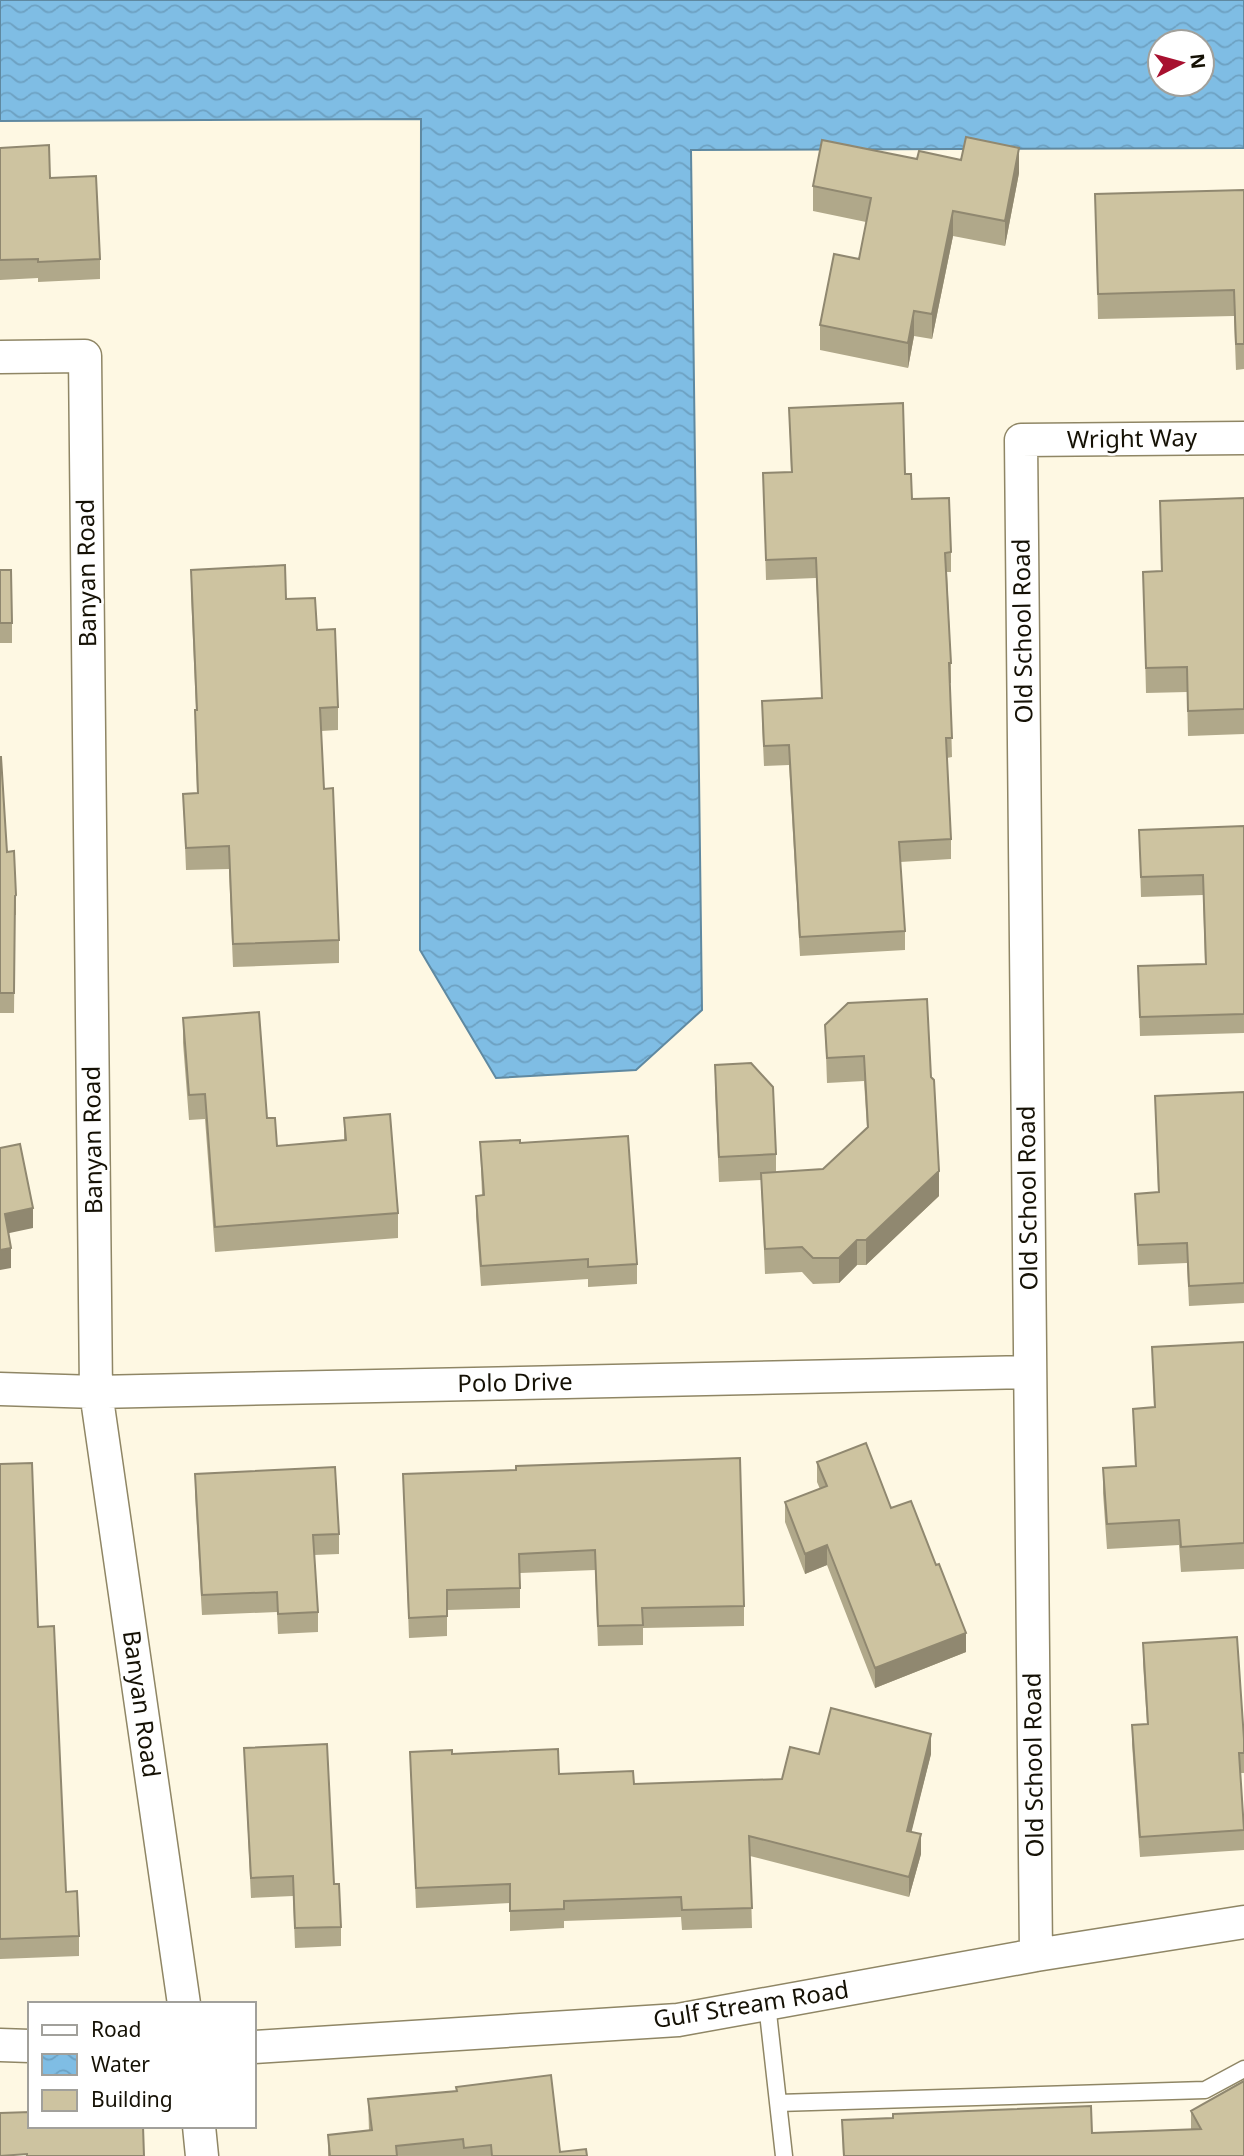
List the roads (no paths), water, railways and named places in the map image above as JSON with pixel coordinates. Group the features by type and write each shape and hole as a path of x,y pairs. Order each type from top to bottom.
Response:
{"street":[{"name":"Banyan Road","path":"0,357 85,356 96,1392 184,2002"},
{"name":"Wright Way","path":"1021,440 1244,438"},
{"name":"Old School Road","path":"1021,440 1036,1955"},
{"name":"Polo Drive","path":"0,1389 96,1392 1030,1372"},
{"name":"Gulf Stream Road","path":"256,2047 678,2020 1036,1955 1244,1922"},
{"path":"0,2045 28,2046"},
{"path":"199,2128 202,2156"}],"lane":[{"path":"767,2004 784,2156"},
{"path":"778,2103 1205,2090 1244,2069"}],"water":[{"path":"0,0 1244,0 1244,148 691,150 702,1010 636,1070 496,1078 420,950 421,119 0,121"}]}
